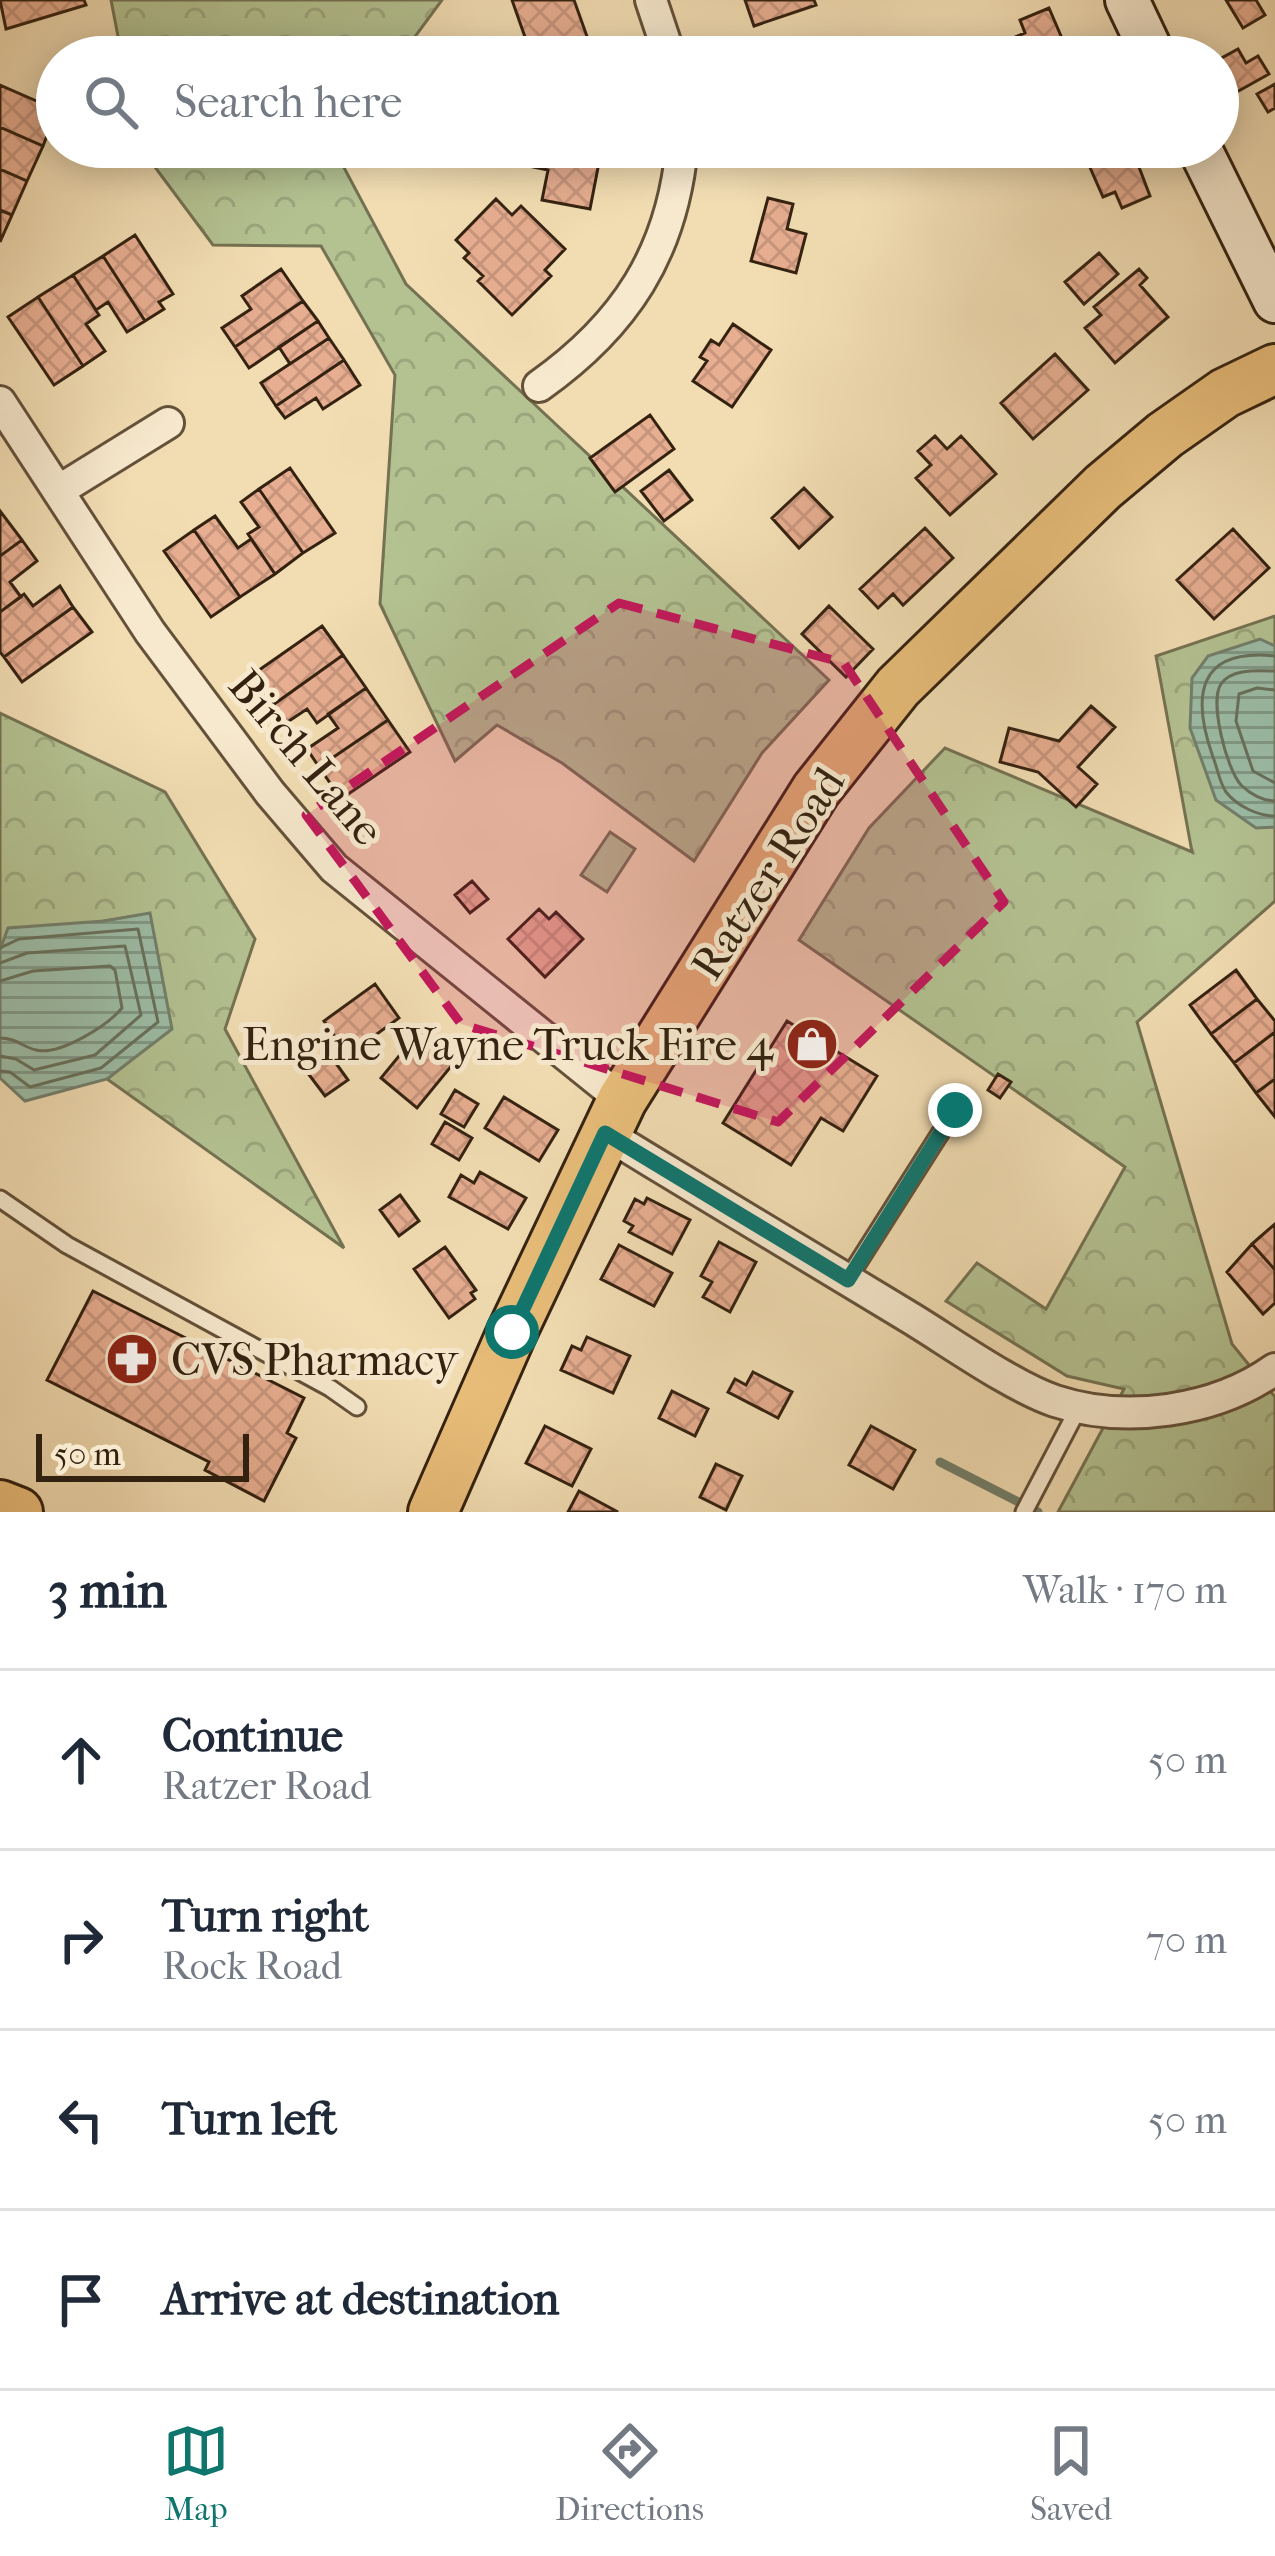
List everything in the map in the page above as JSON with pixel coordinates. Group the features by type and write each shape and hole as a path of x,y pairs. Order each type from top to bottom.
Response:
{"main road":[{"name":"Ratzer Road","path":"433,1512 613,1116 816,790 898,687 1103,487 1225,393 1275,369"},
{"path":"0,1504 18,1512"}],"street":[{"path":"651,0 663,36"},
{"path":"1126,0 1144,36"},
{"path":"539,386 591,344 637,289 668,224 680,168"},
{"path":"1209,168 1275,301"},
{"name":"Birch Lane","path":"0,402 150,632 270,793 334,868 613,1116 848,1280 1054,1400 1124,1414 1198,1405 1256,1382 1275,1369"},
{"path":"58,491 168,423"}],"lane":[{"path":"848,1280 955,1110"},
{"path":"0,1199 46,1230 357,1407"},
{"path":"1024,1512 1080,1405"},
{"path":"0,1486 36,1512"}],"highlighted area":[{"path":"619,603 844,663 1004,902 778,1122 461,1024 306,815"}],"green space":[{"path":"111,0 442,0 415,36 118,36"},
{"path":"156,168 344,168 406,284 829,680 762,753 694,861 562,763 497,725 455,761 380,604 395,375 321,246 213,245"},
{"path":"1275,616 1275,901 1137,1022 1232,1344 1275,1397 1275,1512 1058,1512 1124,1389 1067,1376 946,1301 977,1263 1046,1309 1125,1167 799,940 869,828 945,748 1192,852 1156,656"},
{"path":"0,713 165,792 255,939 225,1029 344,1248 107,1079 171,1029 149,914 104,921 0,950"},
{"path":"610,832 635,849 607,892 581,875"}],"water":[{"path":"1260,639 1275,646 1275,827 1256,828 1216,800 1190,728 1192,678 1208,656"},
{"path":"150,913 172,1029 107,1079 25,1101 0,1078 0,950 8,928"}],"building":[{"path":"0,0 84,0 86,5 6,29"},
{"path":"512,0 574,0 587,36 525,36"},
{"path":"745,0 814,0 816,5 754,26"},
{"path":"1226,0 1256,0 1265,15 1243,28"},
{"path":"1049,8 1061,36 1018,36 1025,33 1020,20"},
{"path":"1239,51 1246,63 1258,56 1269,74 1239,91"},
{"path":"1275,84 1275,108 1268,112 1257,94"},
{"path":"0,85 36,101 36,143 0,127"},
{"path":"0,127 36,143 36,161 27,181 0,169"},
{"path":"538,168 598,168 590,209 542,200 548,170"},
{"path":"1090,168 1139,168 1150,196 1122,208 1115,192 1103,197"},
{"path":"0,169 27,181 12,215 0,210"},
{"path":"768,198 793,204 787,229 806,234 796,273 751,261"},
{"path":"496,199 512,215 521,206 565,249 545,270 551,276 512,315 478,281 483,276 464,258 469,253 456,240"},
{"path":"0,210 12,215 0,242"},
{"path":"135,235 173,294 159,302 164,309 145,321 103,256"},
{"path":"1099,253 1118,274 1084,304 1065,282"},
{"path":"103,256 145,321 127,332 108,302 96,310 73,275"},
{"path":"281,269 303,301 235,347 222,328 251,309 242,296"},
{"path":"1139,269 1147,278 1140,285 1168,317 1115,363 1085,328 1101,315 1094,307"},
{"path":"73,275 99,315 86,324 105,351 83,366 38,297"},
{"path":"38,297 83,366 54,385 8,317"},
{"path":"303,301 318,321 249,368 235,347"},
{"path":"318,321 329,338 290,364 279,347"},
{"path":"733,324 771,350 732,407 693,381 707,361 700,357 711,340 719,345"},
{"path":"329,338 344,360 276,406 261,383"},
{"path":"1055,354 1088,390 1033,439 1001,403"},
{"path":"344,360 360,385 323,409 316,398 285,418 276,406"},
{"path":"650,415 674,449 615,492 590,458"},
{"path":"935,436 947,449 961,436 996,474 950,515 916,478 931,465 918,451"},
{"path":"290,468 335,533 303,553 259,489"},
{"path":"669,470 692,500 664,521 641,491"},
{"path":"804,488 832,517 799,548 772,518"},
{"path":"259,489 303,553 275,574 248,534 259,527 241,502"},
{"path":"0,511 22,540 0,556"},
{"path":"215,516 238,548 251,539 275,574 240,597 194,530"},
{"path":"925,528 953,558 903,605 893,594 878,608 860,589"},
{"path":"1233,529 1269,568 1214,619 1177,580"},
{"path":"194,530 240,597 211,617 164,551"},
{"path":"22,540 37,561 10,582 21,597 0,612 0,556"},
{"path":"60,586 73,607 4,657 0,612 24,594 33,606"},
{"path":"829,606 873,649 846,677 802,634"},
{"path":"73,607 92,632 22,682 4,657"},
{"path":"322,626 343,655 273,705 252,675"},
{"path":"343,655 366,688 317,723 307,709 286,723 273,705"},
{"path":"366,688 388,720 319,767 307,749 338,728 328,714"},
{"path":"1091,706 1115,727 1078,767 1097,784 1076,807 1038,772 1000,762 1009,728 1059,741"},
{"path":"388,720 410,752 341,799 319,767"},
{"path":"472,881 488,899 470,913 455,895"},
{"path":"539,909 549,919 556,912 583,939 545,977 508,939"},
{"path":"1236,970 1257,999 1211,1034 1190,1005"},
{"path":"375,984 399,1018 348,1055 324,1021"},
{"path":"1257,999 1275,1021 1275,1032 1234,1063 1211,1034"},
{"path":"787,1021 877,1076 843,1131 821,1118 791,1165 723,1123"},
{"path":"421,1029 457,1059 417,1108 381,1078"},
{"path":"1275,1032 1275,1079 1256,1093 1234,1063"},
{"path":"330,1055 348,1080 325,1096 307,1072"},
{"path":"998,1074 1011,1082 1000,1098 988,1090"},
{"path":"1275,1079 1275,1117 1256,1093"},
{"path":"455,1090 478,1104 464,1127 441,1114"},
{"path":"504,1097 558,1130 539,1161 485,1128"},
{"path":"445,1122 472,1138 459,1160 432,1144"},
{"path":"480,1172 526,1198 508,1229 449,1197 461,1175 474,1183"},
{"path":"400,1195 419,1221 399,1236 380,1210"},
{"path":"647,1198 690,1220 672,1254 629,1232 633,1226 624,1221 635,1199 644,1204"},
{"path":"1275,1224 1275,1270 1252,1244"},
{"path":"719,1242 756,1262 730,1312 703,1297 712,1282 701,1276"},
{"path":"1252,1244 1275,1270 1275,1303 1263,1314 1227,1272"},
{"path":"619,1245 672,1273 654,1306 601,1279"},
{"path":"445,1247 476,1290 471,1293 475,1299 449,1318 414,1269"},
{"name":"CVS Pharmacy","path":"93,1291 304,1398 287,1433 296,1438 264,1501 205,1470 209,1462 47,1380"},
{"path":"587,1337 630,1356 613,1393 561,1370 572,1346 581,1350"},
{"path":"753,1372 792,1392 778,1418 728,1392 735,1379 746,1385"},
{"path":"672,1391 708,1409 695,1436 659,1418"},
{"path":"545,1426 591,1449 572,1486 526,1463"},
{"path":"871,1426 915,1450 893,1489 849,1465"},
{"path":"716,1464 742,1476 726,1510 700,1497"},
{"path":"579,1491 618,1512 568,1512"}],"waterway":[{"path":"940,1462 1038,1512"}],"place":[{"name":"Engine Wayne Truck Fire 4","path":"812,1044"},
{"name":"CVS Pharmacy","path":"132,1359"}],"route":[{"path":"512,1332 605,1133 848,1280 955,1110"}]}
